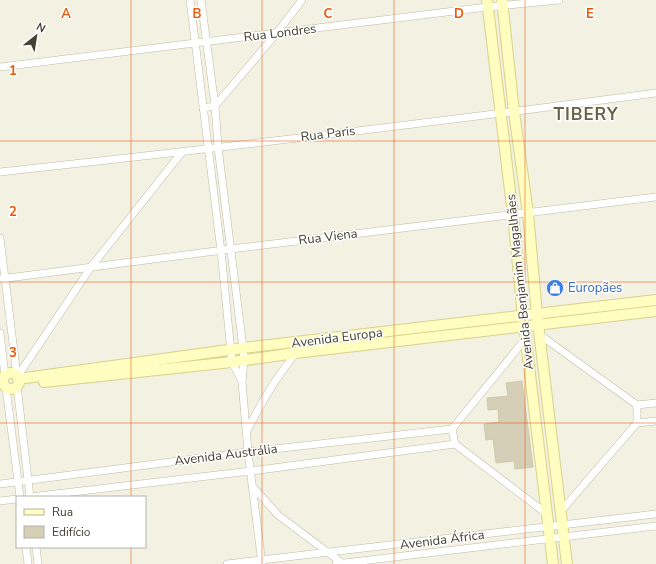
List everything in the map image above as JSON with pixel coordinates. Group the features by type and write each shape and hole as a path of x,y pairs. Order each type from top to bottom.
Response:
{"main road":[{"name":"Avenida Benjamim Magalhães","path":"503,3 514,112 528,213 537,315 567,564"},
{"name":"Avenida Benjamim Magalhães","path":"487,4 553,564"},
{"name":"Avenida Europa","path":"17,381 232,362 524,322 537,315 656,300"},
{"name":"Avenida Europa","path":"17,381 243,348 524,322 540,330 656,311"},
{"path":"11,374 17,381 13,389 3,382 11,374"},
{"path":"533,397 548,397"}],"street":[{"path":"190,0 221,251 230,350 232,362 242,382"},
{"path":"201,0 243,348 244,360 242,382 248,452 254,488 261,562"},
{"path":"203,108 215,106 276,34 302,0"},
{"name":"Rua Londres","path":"0,67 276,34 487,4 559,0"},
{"name":"Rua Paris","path":"0,172 208,150 656,93"},
{"path":"17,381 90,267 182,152"},
{"name":"Rua Viena","path":"2,279 231,249 656,197"},
{"path":"0,238 2,279 17,381 30,496"},
{"path":"540,330 637,405 656,403"},
{"path":"0,333 3,382 20,496"},
{"path":"526,338 452,429 455,444 547,514"},
{"path":"247,431 262,402 295,353 306,342"},
{"path":"561,511 637,423 637,405"},
{"path":"637,423 656,421"},
{"name":"Avenida Austrália","path":"0,484 248,452 452,429"},
{"name":"Avenida Austrália","path":"38,496 251,471 455,444"},
{"path":"254,488 278,515 328,553 339,564"},
{"path":"0,501 16,498"},
{"name":"Avenida África","path":"227,564 261,562 656,514"},
{"name":"Avenida África","path":"339,564 656,526"},
{"path":"409,544 410,556"},
{"path":"26,548 28,564"},
{"path":"36,548 38,564"}],"building":[{"path":"522,381 533,467 515,469 514,461 496,463 493,439 486,440 484,424 499,422 498,409 488,410 487,398 508,396 506,383"}],"place":[{"name":"Europães","path":"555,288"}],"district":[{"name":"TIBERY","path":"586,114"}]}
